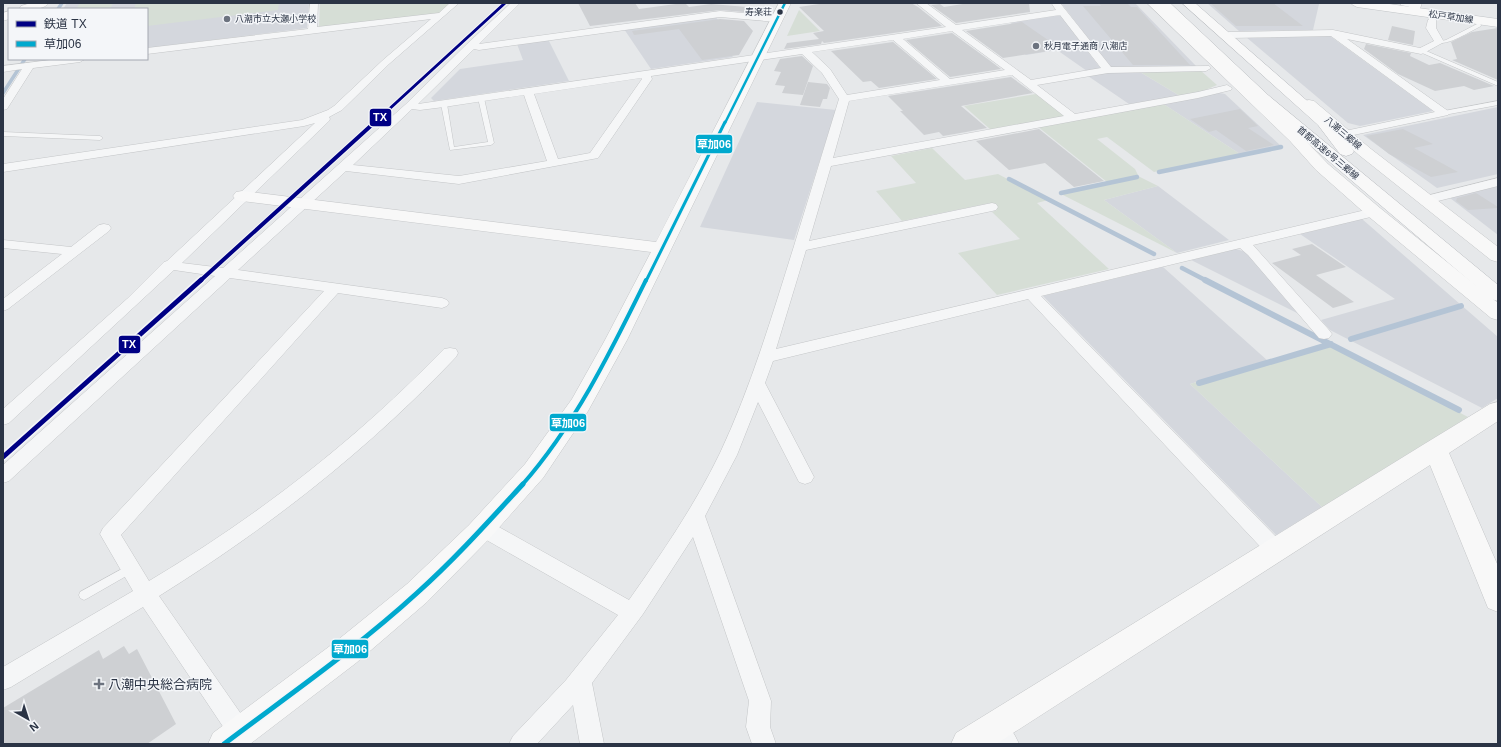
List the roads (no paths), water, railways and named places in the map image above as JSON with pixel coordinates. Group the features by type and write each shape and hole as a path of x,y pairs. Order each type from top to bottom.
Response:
{"main road":[{"path":"12,8 27,3"},
{"path":"28,8 43,3"},
{"path":"1141,3 1206,68 1290,146 1322,167"},
{"path":"1149,3 1290,139 1374,212 1498,313"},
{"path":"1153,3 1217,62 1295,138 1322,167"},
{"name":"首都高速6号三郷線","path":"1163,3 1264,98 1498,296"},
{"name":"首都高速6号三郷線","path":"1180,3 1199,22 1346,151 1495,264"},
{"path":"1188,3 1322,122 1346,151"},
{"name":"八潮三郷線","path":"1192,3 1277,78 1426,200 1495,264"},
{"name":"松戸草加線","path":"1357,3 1412,6 1498,24"},
{"path":"232,738 345,653 417,593 483,528 534,471 580,405 616,340 781,11"},
{"path":"242,196 663,248"},
{"path":"967,744 1000,735 1142,636 1434,449 1498,410"},
{"path":"1434,449 1498,599"}],"street":[{"path":"312,30 314,3"},
{"path":"3,419 76,354 332,112 455,3"},
{"path":"3,476 227,274 410,106 470,46 516,3"},
{"path":"920,3 1074,118"},
{"path":"1055,3 1108,70"},
{"path":"470,46 487,46 720,14 781,11"},
{"path":"410,106 420,107 528,92 739,61 759,56 1062,12"},
{"path":"148,51 440,15"},
{"path":"1228,35 1333,33 1422,51 1439,42 1431,28 1432,20"},
{"path":"1333,33 1444,113"},
{"path":"894,36 948,82"},
{"path":"521,744 580,680 647,592 695,516 717,477 735,440 767,357 827,163 844,99 826,71 804,50"},
{"path":"3,68 72,60"},
{"path":"3,107 30,65"},
{"path":"1029,83 1108,70 1206,68"},
{"path":"844,99 1013,72"},
{"path":"343,167 459,180 594,156 647,79 645,74"},
{"path":"827,163 1074,118 1227,88"},
{"path":"528,92 554,163"},
{"path":"3,168 304,123 332,112"},
{"path":"1344,134 1444,113"},
{"path":"1426,200 1498,182"},
{"path":"800,247 992,207"},
{"path":"767,357 1374,212"},
{"path":"3,306 104,228"},
{"path":"1242,243 1253,252 1324,334"},
{"path":"3,244 74,251"},
{"path":"169,265 442,303"},
{"path":"232,738 110,534 335,288"},
{"path":"1031,294 1276,550"},
{"path":"3,679 146,594 212,552 278,506 341,457 415,391 450,353"},
{"path":"757,383 805,477"},
{"path":"695,516 760,701 758,727 764,744"},
{"path":"483,528 632,612"},
{"path":"580,680 592,744"}],"lane":[{"path":"1439,42 1447,41 1479,25 1477,20"},
{"path":"1422,51 1498,84"},
{"path":"444,104 452,149 491,143 481,98"},
{"path":"1444,113 1498,103"},
{"path":"3,134 100,138"},
{"path":"84,595 131,568"}],"waterway":[{"path":"59,8 62,3"},
{"path":"3,93 24,60"},
{"path":"1159,172 1281,147"},
{"path":"1061,193 1137,177"},
{"path":"1009,179 1154,254"},
{"path":"1182,268 1207,281"},
{"path":"1205,280 1330,344"},
{"path":"1351,339 1461,306"},
{"path":"1199,383 1330,344"},
{"path":"1330,344 1459,410"}],"rail line":[{"name":"TX","path":"3,457 245,241 505,3"}],"place":[{"name":"寿楽荘","path":"780,12"},
{"name":"八潮市立大瀬小学校","path":"227,19"},
{"name":"秋月電子通商 八潮店","path":"1036,46"},
{"name":"八潮中央総合病院","path":"99,684"}]}
